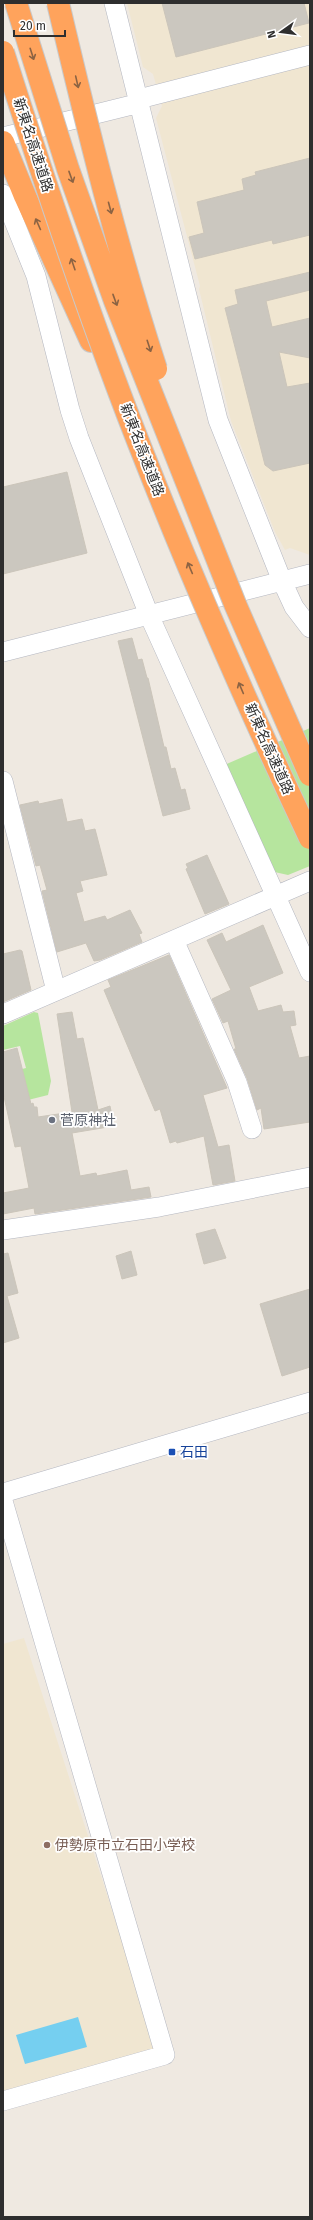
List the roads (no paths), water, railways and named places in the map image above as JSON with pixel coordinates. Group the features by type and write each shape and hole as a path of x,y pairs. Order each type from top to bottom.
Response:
{"highway":[{"name":"新東名高速道路","path":"16,3 68,169 115,301 232,597 306,766"},
{"path":"58,3 83,107 144,330 170,409 215,531 269,664 306,766"},
{"name":"新東名高速道路","path":"3,52 86,303 147,464 264,739 310,838"},
{"path":"3,142 28,203 147,464"}],"street":[{"path":"114,3 218,420 282,581 294,607 310,628"},
{"path":"3,137 310,55"},
{"path":"3,194 36,276 70,410 79,438 149,615 274,897 310,972"},
{"path":"3,652 310,574"},
{"path":"3,781 6,805 56,991"},
{"path":"3,1014 310,881"},
{"path":"174,940 237,1082 252,1129"},
{"path":"3,1230 158,1207 310,1177"},
{"path":"3,1493 310,1402"},
{"path":"3,1501 165,2056 3,2101"}],"water":[{"path":"78,2017 87,2047 25,2064 16,2035"}],"place":[{"name":"菅原神社","path":"52,1120"},
{"name":"石田","path":"172,1452"},
{"name":"伊勢原市立石田小学校","path":"47,1845"}]}
